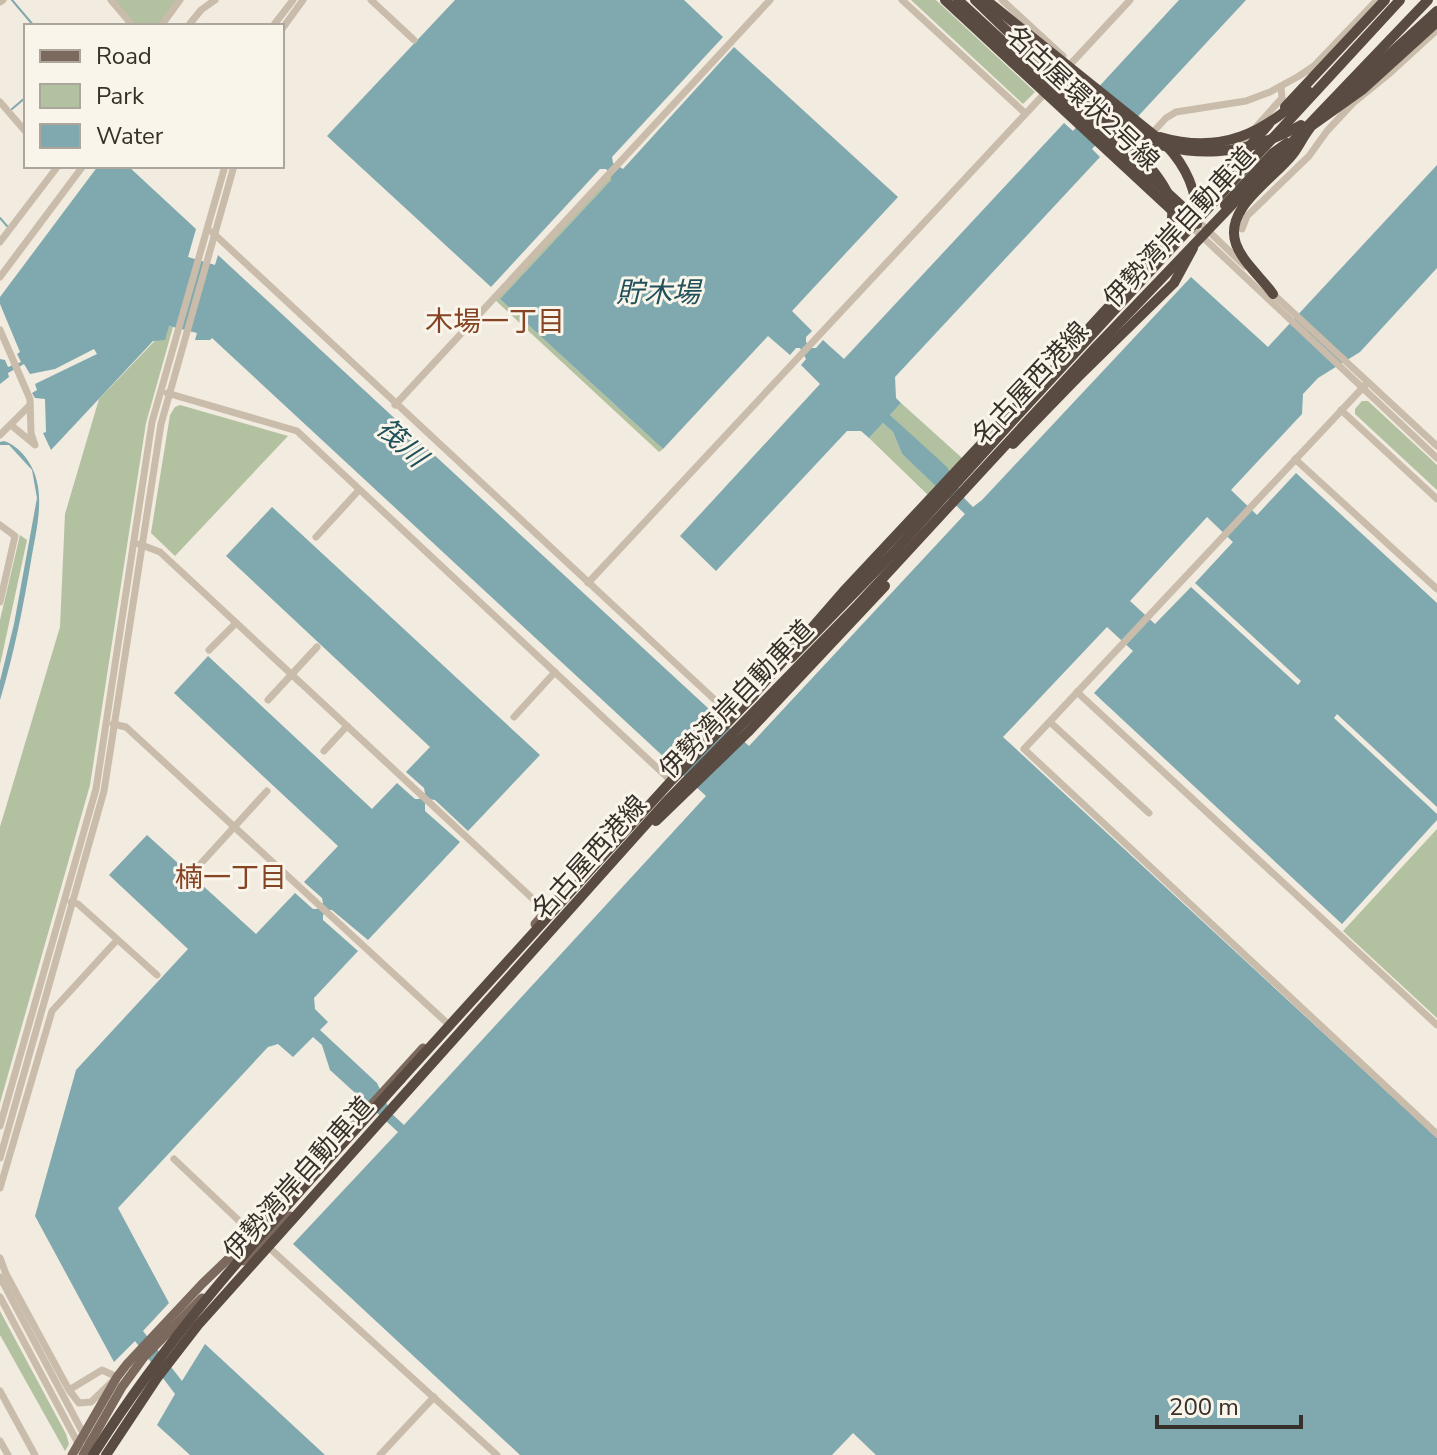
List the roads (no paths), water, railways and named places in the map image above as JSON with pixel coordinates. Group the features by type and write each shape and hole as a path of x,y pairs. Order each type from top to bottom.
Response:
{"highway":[{"name":"名古屋環状2号線","path":"945,0 1052,87"},
{"name":"名古屋環状2号線","path":"958,0 1052,87 1069,109 1198,228"},
{"path":"975,0 1052,87 1160,180 1170,198 1171,223 1155,254 1015,413"},
{"path":"986,0 1066,74 1119,117 1161,138 1197,144 1239,138 1281,116 1397,0"},
{"path":"565,911 591,889 748,732 853,621 909,557 944,510 1174,283 1189,259 1197,226 1196,201 1192,184 1172,151 1119,104 986,0"},
{"path":"1226,173 1385,0"},
{"name":"伊勢湾岸自動車道","path":"86,1452 228,1273 580,881 749,700 869,563 1015,413 1397,0"},
{"name":"伊勢湾岸自動車道","path":"106,1455 157,1378 217,1302 565,911 1428,0"},
{"path":"1052,87 1144,139 1188,151 1231,151 1267,141 1319,115 1365,79 1437,11"},
{"path":"1198,228 1273,153 1381,74 1437,22"},
{"path":"1273,294 1239,250 1234,226 1246,204 1291,157 1314,124"},
{"name":"名古屋環状2号線","path":"1112,149 1129,158 1198,228"},
{"path":"1015,413 1063,360"}],"main road":[{"name":"名古屋西港線","path":"86,1452 83,1434 117,1377 264,1243 398,1103 680,789 944,510 1198,228"},
{"name":"名古屋西港線","path":"156,1340 202,1284 253,1235 669,779 1063,360 1198,228"},
{"name":"名古屋西港線","path":"72,1455 86,1452 142,1354"}],"street":[{"path":"111,0 131,24"},
{"path":"162,24 180,0"},
{"path":"190,24 215,0"},
{"path":"275,24 293,0"},
{"path":"284,26 303,0"},
{"path":"371,0 414,40"},
{"path":"395,405 770,0"},
{"path":"902,0 1025,113"},
{"path":"1002,0 1071,63"},
{"path":"588,583 1130,0"},
{"path":"1129,158 1166,118 1176,112 1234,105 1281,87 1314,66 1377,0"},
{"path":"1242,229 1247,216 1309,156 1353,103 1437,30"},
{"path":"1198,228 1246,138 1282,98 1281,87"},
{"path":"0,102 24,130"},
{"path":"0,242 56,168"},
{"path":"0,277 82,168"},
{"path":"210,235 225,168"},
{"path":"0,1158 69,901 111,723 138,544 152,422 165,392 210,235 233,168"},
{"path":"1198,228 1273,294 1292,317"},
{"path":"1198,228 1349,371 1437,446"},
{"path":"210,235 730,714"},
{"path":"0,330 30,399 31,433 35,445 11,425"},
{"path":"1365,385 1024,749 1437,1134"},
{"path":"1365,385 1437,458"},
{"path":"165,392 297,431 669,779"},
{"path":"0,435 30,405"},
{"path":"1341,410 1437,499"},
{"path":"1295,459 1437,589"},
{"path":"316,537 359,490"},
{"path":"0,525 15,536 0,602"},
{"path":"138,544 160,552 546,911"},
{"path":"209,650 236,623"},
{"path":"268,700 317,647"},
{"path":"514,717 555,672"},
{"path":"1077,692 1437,1025"},
{"path":"1050,722 1149,813"},
{"path":"111,723 126,727 447,1023"},
{"path":"324,751 347,726"},
{"path":"194,871 267,791"},
{"path":"69,901 157,975"},
{"path":"0,1126 69,901"},
{"path":"0,1188 52,1011 117,940"},
{"path":"174,1159 253,1235 497,1455"},
{"path":"0,1258 69,1390 79,1403 91,1402 117,1377 102,1370 69,1390"},
{"path":"0,1277 83,1434"},
{"path":"0,1297 86,1452"},
{"path":"0,1391 35,1455"},
{"path":"380,1455 434,1397"},
{"path":"0,1441 8,1455"}],"water":[{"path":"455,0 684,0 723,37 612,157 613,163 623,169 734,47 898,197 792,311 812,331 806,342 812,348 823,340 844,359 1064,123 1073,131 1089,112 1082,105 1179,0 1246,0 1117,139 1109,131 1092,149 1100,157 895,377 896,398 901,403 890,415 947,467 973,507 1191,277 1268,347 1437,165 1437,268 1360,352 1318,378 1303,394 1302,414 1231,490 1257,515 1296,473 1437,603 1437,807 1337,714 1334,718 1437,814 1437,820 1342,924 1094,693 1133,651 1107,627 1003,737 1437,1138 1437,1455 876,1455 853,1433 832,1455 520,1455 293,1244 398,1132 330,1070 322,1045 313,1037 293,1057 278,1044 268,1047 118,1208 169,1303 143,1331 182,1381 205,1344 325,1455 190,1455 157,1425 175,1394 135,1341 114,1362 35,1216 76,1070 188,949 109,875 147,835 256,934 295,893 313,909 323,903 322,898 304,882 338,846 174,693 208,656 372,809 397,783 415,799 425,793 424,788 406,772 430,747 226,556 272,507 540,755 468,831 435,800 428,799 425,811 460,842 368,940 332,910 323,915 323,920 358,951 314,998 315,1009 328,1022 320,1030 377,1083 391,1113 404,1125 706,796 212,338 195,340 197,333 169,326 165,340 153,341 51,450 43,433 46,432 45,399 35,398 32,393 37,390 35,384 97,354 94,349 55,369 30,374 24,364 8,373 9,377 0,384 0,359 5,360 8,367 21,362 0,297 97,168 130,168 196,229 188,257 215,265 218,255 749,746 965,514 902,454 893,432 883,423 869,438 861,431 847,431 716,571 680,536 820,384 801,365 806,359 800,348 790,355 768,336 663,449 500,299 611,180 606,169 600,169 491,287 327,136","holes":["1207,517 1233,542 1195,583 1301,681 1298,685 1191,587 1155,624 1130,601"]},
{"path":"4,441 21,452 29,463 35,476 37,482 39,511 21,614 0,700 0,681 14,624 37,498 32,470 9,445 0,445"}],"waterway":[{"path":"12,0 32,24"},
{"path":"12,109 24,99"},
{"path":"0,218 7,226"}],"district":[{"name":"木場一丁目","path":"495,321"},
{"name":"楠一丁目","path":"231,877"}],"water label":[{"name":"貯木場","path":"658,292"},
{"name":"筏川","path":"402,442"}]}
